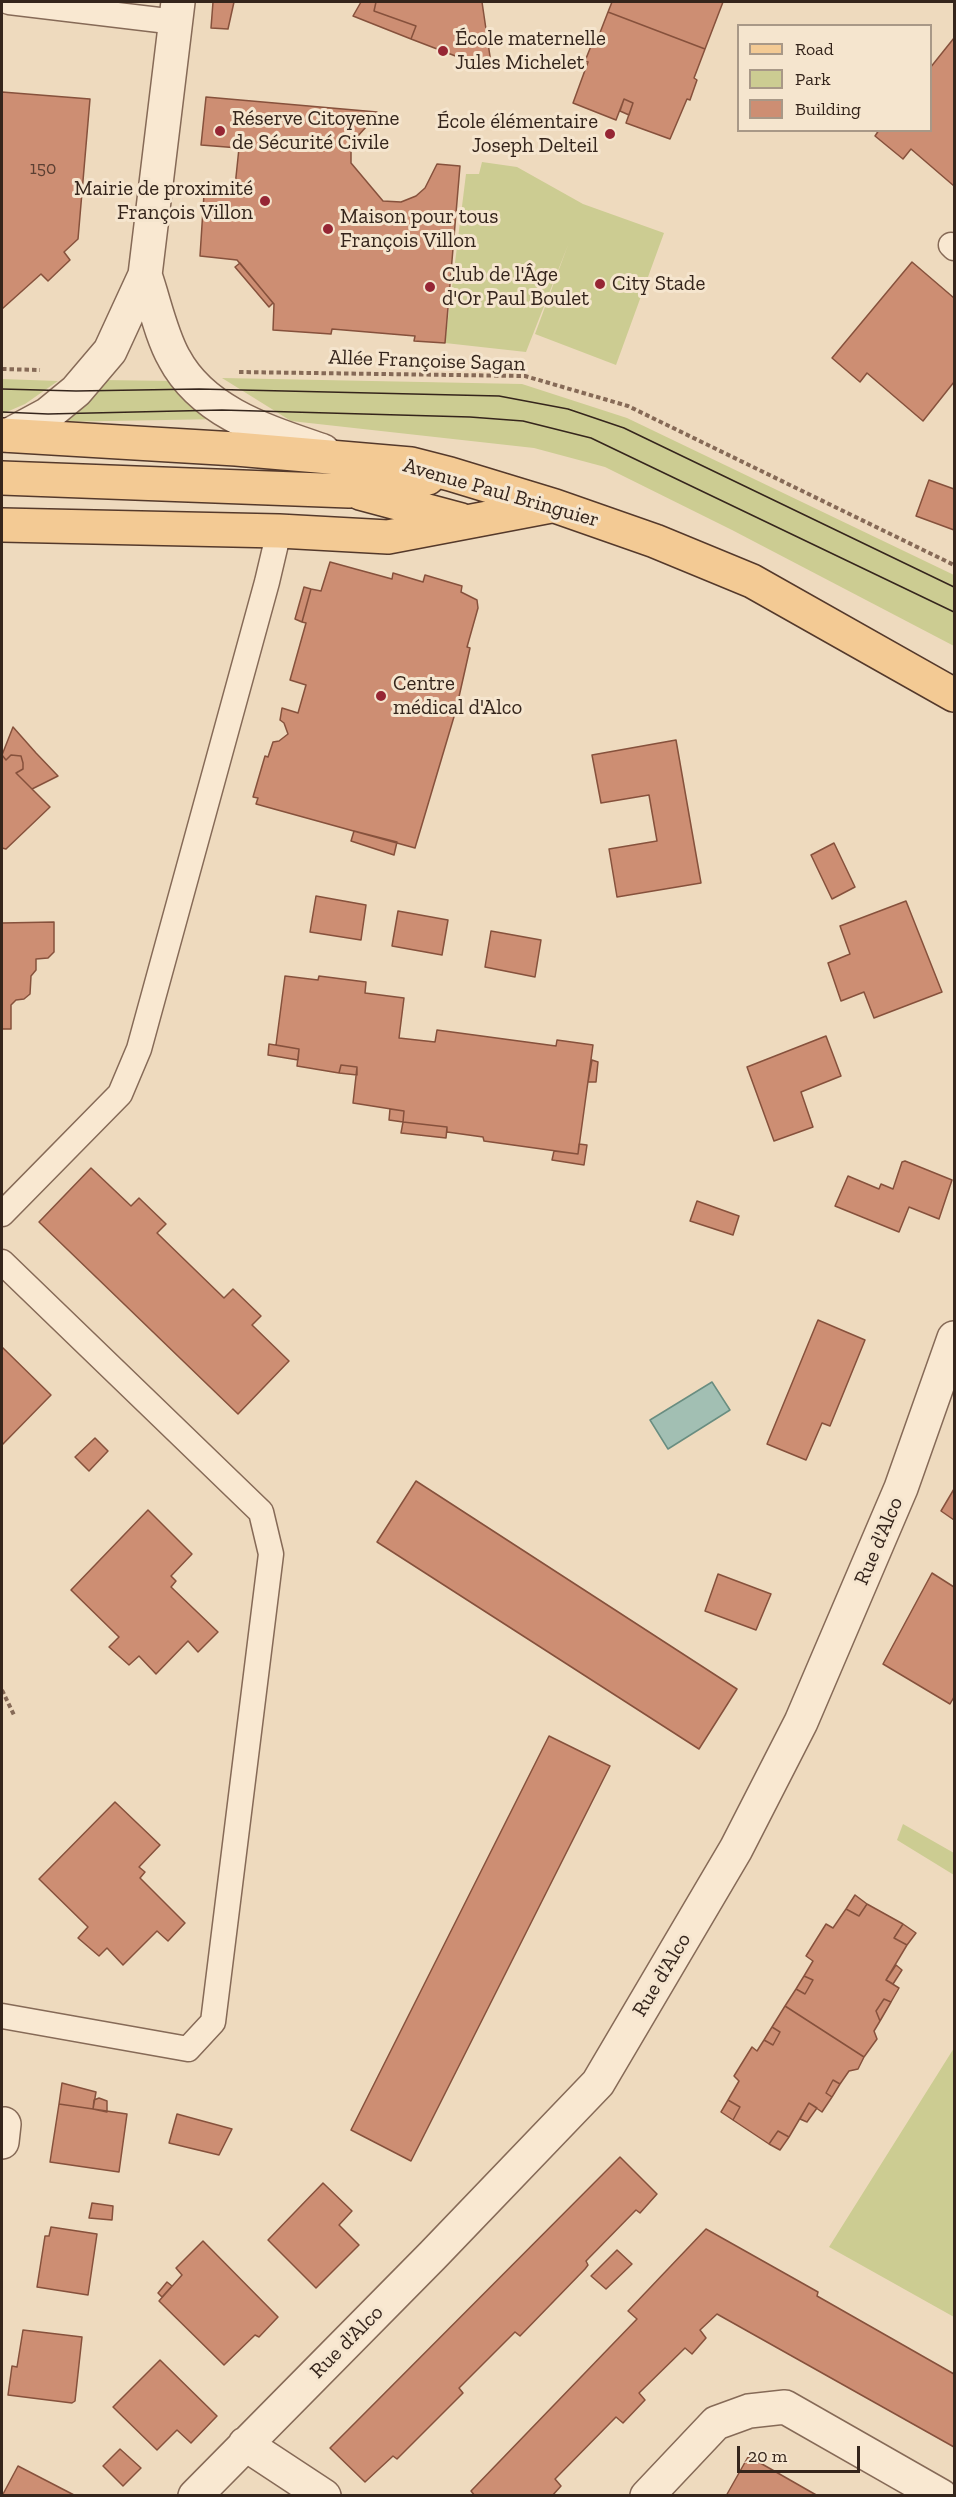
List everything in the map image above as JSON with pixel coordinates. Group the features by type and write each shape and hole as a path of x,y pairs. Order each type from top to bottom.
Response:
{"main road":[{"name":"Avenue Paul Bringuier","path":"5,435 411,464 450,474 555,506 655,542 752,581 954,695"},
{"path":"2,477 349,491 450,474"},
{"path":"349,491 468,522"},
{"path":"2,525 279,531 388,537 555,506"}],"street":[{"path":"5,435 48,414 76,391 110,351 145,275 177,12"},
{"path":"145,275 173,357 182,371 222,410 257,427 342,458"},
{"name":"Rue d'Alco","path":"195,2496 433,2255 598,2083 736,1849 801,1722 901,1488 954,1338"},
{"path":"647,2496 716,2423 749,2411 785,2407 941,2496"},
{"path":"245,2444 324,2496"}],"lane":[{"path":"9,2 177,12"},
{"path":"2,1214 120,1094 139,1049 279,531"},
{"path":"2,1262 261,1512 271,1554 213,2022 188,2049 2,2016"}],"path":[{"path":"2,369 93,371"},
{"name":"Allée Françoise Sagan","path":"182,371 525,376 628,406 954,565"},
{"path":"2,1690 14,1715"}],"green space":[{"path":"482,162 517,167 583,204 664,233 616,365 535,334 568,245 526,352 445,343 466,174 479,174"},
{"path":"222,378 522,384 627,418 954,575 954,646 732,530 605,467 534,448 291,421"},
{"path":"2,379 58,381 25,404 2,414"},
{"path":"101,380 176,381 222,419 53,422"},
{"path":"903,1824 954,1853 954,1875 897,1840"},
{"path":"954,2048 954,2317 829,2247"}],"shaded area":[{"path":"712,1382 730,1410 668,1449 650,1420"}],"building":[{"path":"213,2 234,2 228,29 211,28"},
{"path":"361,2 376,2 374,11 416,26 411,39 353,16"},
{"path":"376,2 482,2 492,70 411,39 416,26 374,11"},
{"path":"612,2 723,2 705,49 608,12"},
{"path":"608,12 705,49 694,78 697,80 690,100 687,99 670,139 626,123 633,103 624,99 616,120 573,103 588,62 585,61 593,41 596,43"},
{"path":"954,38 954,186 911,149 903,159 875,136 878,132 932,132 932,66"},
{"path":"2,92 90,99 78,239 64,252 70,260 48,281 41,274 2,309"},
{"name":"Maison pour tous François Villon","path":"206,97 377,112 378,118 357,137 351,151 351,163 383,201 401,202 416,196 425,188 437,164 460,166 445,343 414,341 415,336 332,329 331,334 273,330 274,304 237,260 200,256 204,194 234,196 239,148 201,145"},
{"path":"624,99 633,103 629,115 620,111"},
{"path":"912,262 954,298 954,382 923,421 867,373 860,382 832,358"},
{"path":"240,263 273,303 269,307 235,267"},
{"path":"929,480 954,489 954,530 916,516"},
{"name":"Centre médical d'Alco","path":"330,562 392,579 393,573 423,582 425,575 462,586 461,592 477,600 478,608 467,647 470,648 456,710 415,848 256,804 258,798 253,797 265,756 268,757 273,742 279,741 288,734 284,723 280,720 282,708 298,713 306,685 290,680 306,623 302,622 311,589 321,591"},
{"path":"304,587 311,589 302,622 295,619"},
{"path":"13,727 58,776 32,789 16,773 23,769 21,756 11,755 6,760 2,755"},
{"path":"676,740 701,883 617,897 609,849 657,841 649,795 601,803 592,755"},
{"path":"2,755 6,760 11,755 21,756 23,769 16,773 50,807 6,849 2,848"},
{"path":"354,831 397,842 394,855 351,841"},
{"path":"834,843 855,887 832,899 811,855"},
{"path":"316,896 366,905 361,940 310,932"},
{"path":"906,901 942,992 874,1018 864,992 841,1001 828,963 850,954 840,926"},
{"path":"398,911 448,920 442,955 392,946"},
{"path":"54,922 54,952 48,958 36,959 36,970 31,976 30,994 24,999 16,1000 11,1005 11,1029 2,1029 2,923"},
{"path":"491,931 541,940 535,977 485,967"},
{"path":"285,976 318,980 319,976 366,982 365,993 404,998 399,1038 435,1042 437,1030 556,1046 557,1040 593,1045 578,1154 484,1141 483,1137 447,1132 447,1127 403,1122 404,1111 353,1103 357,1067 341,1065 339,1073 297,1066 299,1049 276,1045"},
{"path":"826,1036 841,1076 801,1092 813,1127 774,1141 747,1067"},
{"path":"269,1044 299,1049 298,1060 268,1055"},
{"path":"592,1060 598,1062 596,1082 588,1082"},
{"path":"341,1065 357,1067 357,1075 339,1073"},
{"path":"390,1109 404,1111 403,1122 389,1120"},
{"path":"403,1122 447,1127 446,1138 401,1133"},
{"path":"579,1144 587,1145 584,1165 552,1160 554,1151 578,1154"},
{"path":"905,1161 952,1180 939,1219 909,1207 899,1232 835,1206 848,1176 879,1189 881,1184 893,1189 902,1162"},
{"path":"91,1168 131,1206 139,1198 166,1224 157,1233 224,1298 233,1289 261,1316 252,1325 289,1361 238,1414 39,1222"},
{"path":"697,1201 739,1216 733,1235 690,1221"},
{"path":"818,1320 865,1340 830,1426 822,1423 806,1460 767,1444"},
{"path":"2,1347 51,1395 2,1445"},
{"path":"95,1438 108,1451 89,1471 75,1457"},
{"path":"416,1481 737,1689 699,1749 377,1542"},
{"path":"954,1489 954,1520 941,1511"},
{"path":"148,1510 192,1554 171,1576 176,1581 171,1587 218,1632 198,1652 188,1641 156,1674 139,1656 129,1665 109,1647 119,1637 71,1590"},
{"path":"932,1573 954,1587 954,1697 950,1704 883,1664"},
{"path":"718,1574 771,1594 756,1630 705,1611"},
{"path":"549,1736 610,1766 411,2161 351,2130"},
{"path":"115,1802 160,1845 139,1867 145,1872 140,1878 185,1923 168,1941 157,1931 123,1965 107,1948 99,1956 78,1938 88,1927 39,1879"},
{"path":"855,1895 867,1904 859,1916 846,1909"},
{"path":"867,1904 903,1924 894,1938 907,1945 886,1980 899,1988 891,2002 884,1999 876,2011 880,2021 874,2031 877,2039 864,2057 785,2006 796,1989 805,1994 813,1980 804,1976 813,1961 806,1956 826,1924 833,1928 846,1909 859,1916"},
{"path":"903,1924 916,1933 907,1945 894,1938"},
{"path":"896,1965 902,1970 893,1984 886,1980"},
{"path":"804,1976 813,1980 805,1994 796,1989"},
{"path":"884,1999 891,2002 880,2021 876,2011"},
{"path":"785,2006 864,2057 858,2069 849,2071 840,2084 833,2080 826,2093 832,2097 822,2112 809,2103 789,2137 778,2131 769,2144 733,2120 740,2107 728,2100 739,2081 734,2076 752,2047 757,2051 764,2040 773,2045 780,2032 772,2027"},
{"path":"772,2027 780,2032 773,2045 764,2040"},
{"path":"833,2080 840,2084 832,2097 826,2093"},
{"path":"62,2083 96,2092 93,2109 59,2104"},
{"path":"99,2098 107,2101 107,2112 93,2109 94,2100"},
{"path":"728,2100 740,2107 733,2120 721,2112"},
{"path":"809,2103 817,2108 807,2122 800,2119"},
{"path":"59,2104 127,2114 119,2172 50,2162"},
{"path":"177,2114 232,2129 219,2155 169,2143"},
{"path":"778,2131 789,2137 780,2150 769,2144"},
{"path":"620,2157 657,2194 640,2213 636,2210 586,2261 588,2265 585,2269 520,2336 515,2332 459,2388 463,2393 397,2459 393,2456 365,2482 330,2448"},
{"path":"323,2183 352,2211 339,2225 359,2245 316,2288 268,2240"},
{"path":"92,2203 113,2206 112,2220 89,2218"},
{"path":"51,2227 97,2234 88,2295 37,2287 45,2236 49,2236"},
{"path":"706,2229 818,2292 817,2296 954,2374 954,2447 717,2314 700,2330 706,2338 692,2354 685,2348 639,2393 645,2400 623,2423 616,2417 555,2479 561,2486 552,2496 475,2496 471,2491 637,2319 628,2311"},
{"path":"203,2241 278,2317 259,2337 255,2335 224,2365 159,2301 182,2275 176,2268"},
{"path":"617,2250 632,2264 606,2289 591,2276"},
{"path":"167,2282 172,2286 162,2297 158,2293"},
{"path":"23,2330 82,2337 75,2401 72,2403 8,2395 12,2366 17,2367"},
{"path":"160,2360 217,2416 191,2443 177,2430 157,2450 113,2407"},
{"path":"120,2449 141,2468 123,2486 103,2466"},
{"path":"748,2457 762,2464 818,2496 726,2496"},
{"path":"18,2466 76,2496 2,2496"}],"tram line":[{"path":"2,389 76,391 199,389 499,396 568,409 624,428 954,587"},
{"path":"2,412 48,414 222,410 470,417 523,421 591,438 954,612"}],"place":[{"name":"École maternelle Jules Michelet","path":"443,51"},
{"name":"Réserve Citoyenne de Sécurité Civile","path":"220,131"},
{"name":"École élémentaire Joseph Delteil","path":"610,134"},
{"name":"Mairie de proximité François Villon","path":"265,201"},
{"name":"Maison pour tous François Villon","path":"328,229"},
{"name":"City Stade","path":"600,284"},
{"name":"Club de l'Âge d'Or Paul Boulet","path":"430,287"},
{"name":"Centre médical d'Alco","path":"381,696"}]}
